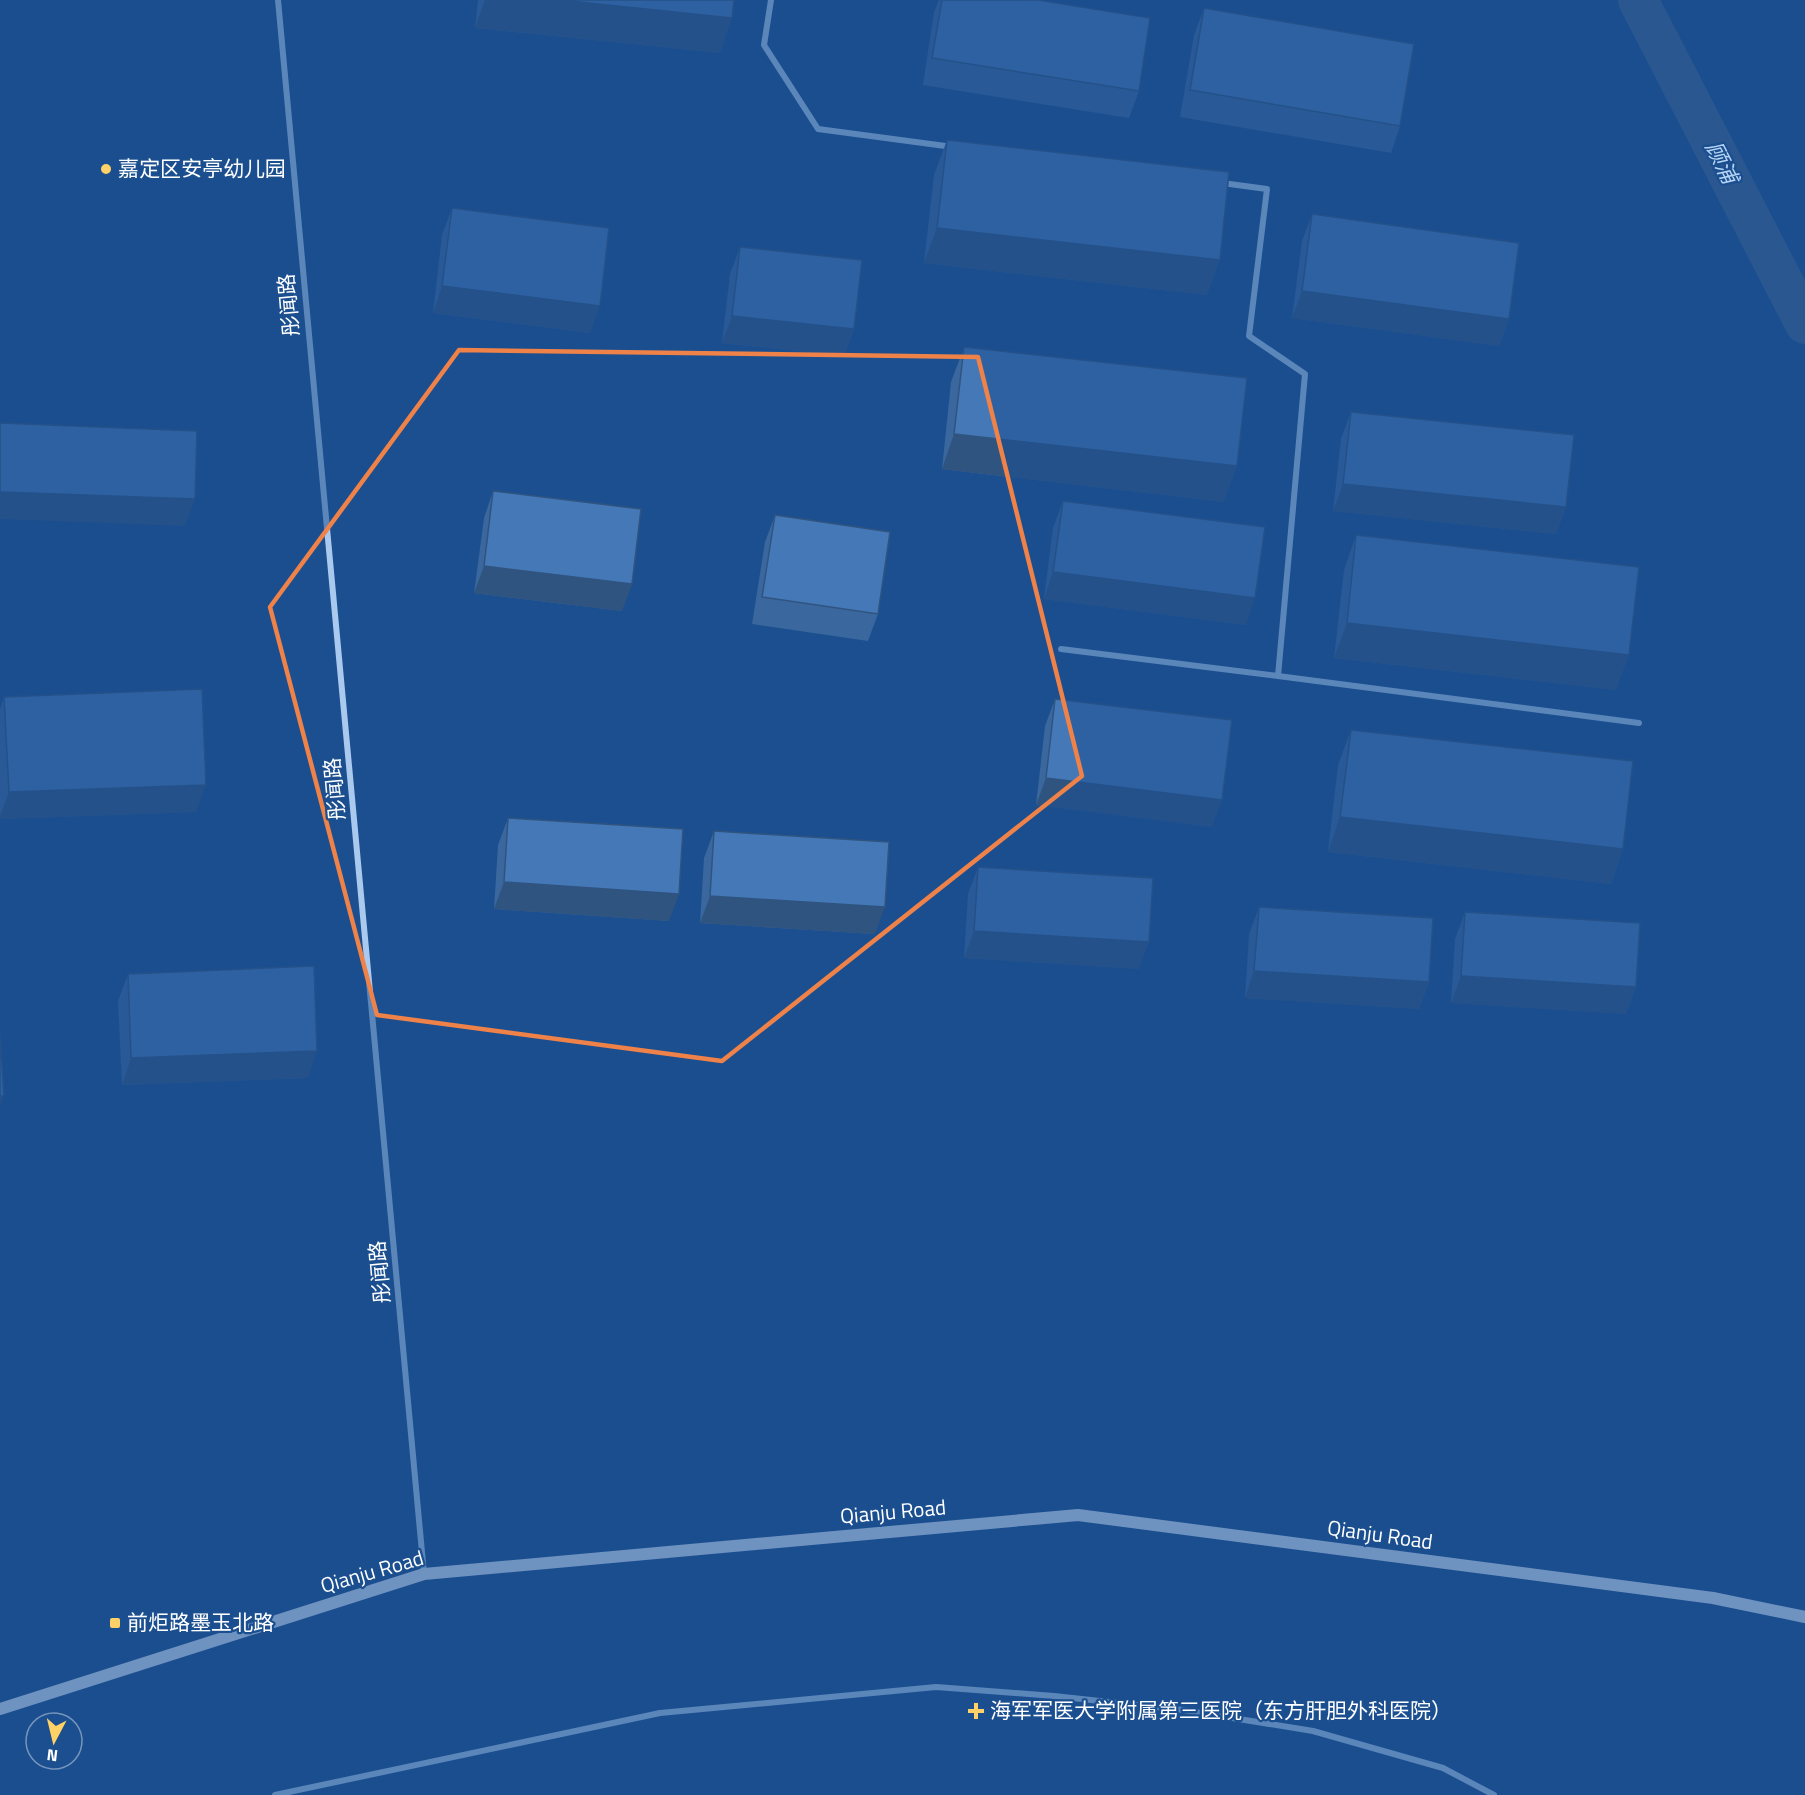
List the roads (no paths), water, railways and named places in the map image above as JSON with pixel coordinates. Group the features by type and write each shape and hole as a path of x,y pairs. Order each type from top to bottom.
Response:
{"street":[{"name":"彤闻路","path":"278,0 424,1574"},
{"path":"771,0 764,45 818,129 960,148"},
{"path":"1220,182 1267,189 1249,336 1305,374 1278,676"},
{"path":"1061,649 1639,723"},
{"name":"Qianju Road","path":"0,1709 424,1574 1078,1515 1713,1599 1805,1617"},
{"path":"275,1795 660,1713 936,1687 1054,1696 1183,1710 1313,1731 1443,1768 1494,1795"}],"waterway":[{"name":"顾浦","path":"1638,0 1805,324"}],"place":[{"name":"嘉定区安亭幼儿园","path":"106,169"},
{"name":"前炬路墨玉北路","path":"115,1623"},
{"name":"海军军医大学附属第三医院（东方肝胆外科医院）","path":"976,1711"}]}
